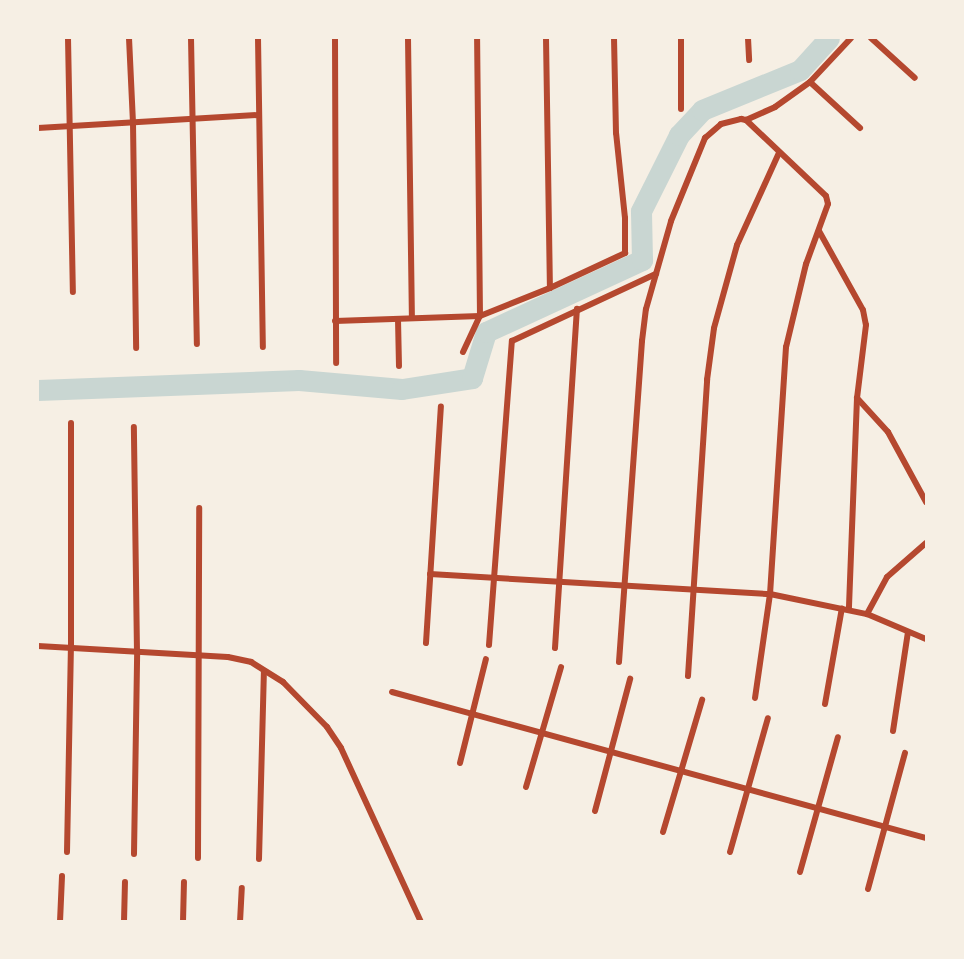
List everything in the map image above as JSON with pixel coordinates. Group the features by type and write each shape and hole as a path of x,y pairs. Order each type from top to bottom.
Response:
{"street":[{"path":"68,38 73,292"},
{"path":"129,38 134,123 136,348"},
{"path":"191,38 197,344"},
{"path":"258,38 263,346"},
{"path":"335,38 336,363"},
{"path":"408,38 412,318"},
{"path":"463,352 480,316 477,38"},
{"path":"546,38 550,288"},
{"path":"335,321 480,316 616,259 627,250 616,133 614,38"},
{"path":"681,38 681,109"},
{"path":"748,38 749,60"},
{"path":"619,662 642,341 646,309 671,221 705,138 721,124 737,119 746,120 775,107 810,82 851,38"},
{"path":"871,38 915,78"},
{"path":"810,82 860,128"},
{"path":"38,128 70,128 259,115"},
{"path":"746,120 778,153 826,196 827,209 797,296 786,347 770,594 755,698"},
{"path":"688,676 707,381 714,328 737,245 778,153"},
{"path":"819,231 865,318 857,398 849,610"},
{"path":"489,645 511,346 514,338 656,274"},
{"path":"555,648 577,309"},
{"path":"399,319 399,366"},
{"path":"857,398 888,432 927,502"},
{"path":"426,643 441,406"},
{"path":"67,852 71,648 70,423"},
{"path":"134,427 137,652 134,854"},
{"path":"198,858 199,508"},
{"path":"867,614 887,577 927,543"},
{"path":"430,574 770,594 867,614 927,639"},
{"path":"825,704 842,608"},
{"path":"893,731 908,632"},
{"path":"38,646 199,656 250,662 283,682 327,727 341,748 421,921"},
{"path":"460,763 486,659"},
{"path":"526,787 561,667"},
{"path":"259,859 264,671"},
{"path":"595,811 630,679"},
{"path":"392,692 927,838"},
{"path":"663,832 702,700"},
{"path":"730,852 768,718"},
{"path":"800,872 838,737"},
{"path":"868,889 905,753"},
{"path":"60,921 62,876"},
{"path":"124,921 125,882"},
{"path":"183,921 184,882"},
{"path":"240,921 242,888"}],"waterway":[{"path":"38,390 299,380 402,389 472,378 486,332 642,260 641,211 679,135 702,110 800,70 829,38"}]}
